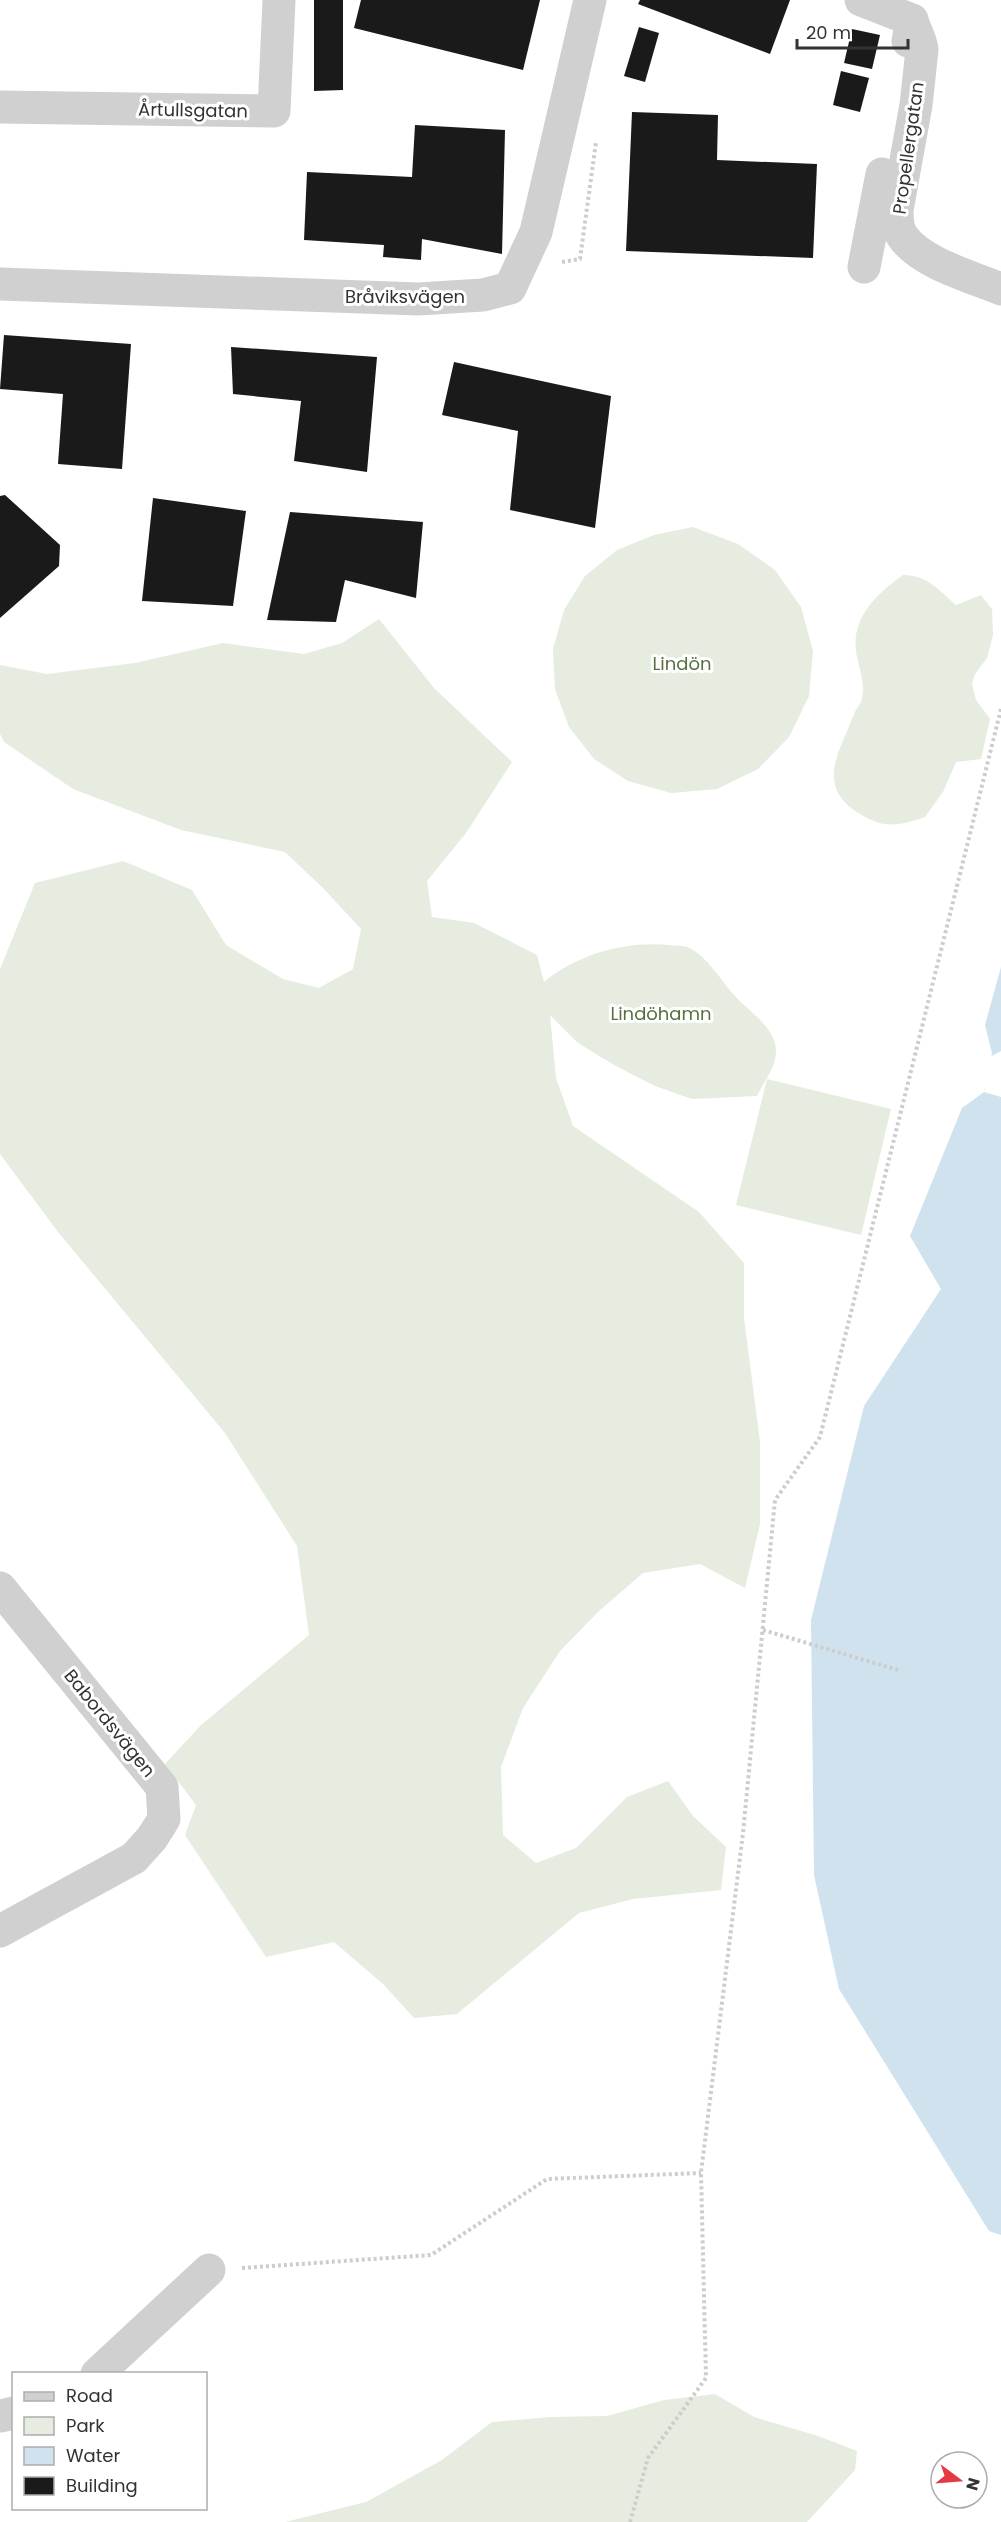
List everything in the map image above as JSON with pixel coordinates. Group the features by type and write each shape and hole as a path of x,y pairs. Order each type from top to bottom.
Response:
{"street":[{"name":"Årtullsgatan","path":"0,107 274,111 279,0"},
{"name":"Bråviksvägen","path":"0,284 418,299 483,295 510,288 536,232 590,0"},
{"path":"861,0 912,20"},
{"name":"Propellergatan","path":"864,267 912,20"},
{"name":"Propellergatan","path":"912,20 922,50 916,105 897,210 897,225 901,235 911,246 929,258 1001,289"},
{"name":"Babordsvägen","path":"0,1588 162,1787 164,1818 152,1838 135,1857 0,1931"},
{"path":"98,2372 209,2270"}],"path":[{"path":"630,2522 648,2458 706,2378 701,2173 743,1833 775,1500 820,1437 1001,709"},
{"path":"763,1630 898,1670"},
{"path":"209,2270 431,2255 547,2179 701,2173"}],"green space":[{"name":"Lindön","path":"693,527 738,544 775,570 801,607 813,651 809,696 789,737 758,769 717,789 671,793 628,781 594,759 569,727 555,689 553,649 564,610 585,576 617,550 654,535"},
{"path":"903,575 926,581 956,605 981,595 992,609 993,635 987,658 975,674 972,684 976,700 990,719 981,759 956,762 943,792 925,817 899,824 884,824 869,819 846,803 838,792 834,780 834,768 863,693 857,657 857,631 874,600"},
{"name":"Lindöhamn","path":"379,619 434,688 512,762 466,833 427,881 432,917 474,923 537,955 544,982 572,964 603,951 652,944 687,947 707,962 735,996 764,1024 774,1040 776,1049 772,1068 757,1096 692,1099 655,1086 614,1065 578,1043 550,1015 556,1078 573,1126 699,1212 744,1263 744,1318 760,1442 760,1524 745,1588 700,1564 643,1573 599,1611 560,1651 523,1708 501,1767 503,1835 536,1863 576,1848 627,1797 668,1781 693,1816 726,1847 721,1890 633,1899 579,1913 457,2014 414,2018 383,1984 334,1942 266,1957 185,1835 196,1805 165,1764 201,1725 309,1635 297,1546 225,1433 58,1232 0,1154 0,969 35,883 123,861 192,890 226,945 283,979 319,988 353,969 361,929 285,852 181,830 73,789 4,742 0,734 0,665 47,674 135,663 223,643 304,654 342,643"},
{"path":"767,1079 891,1109 861,1235 736,1205"},
{"path":"715,2394 754,2417 818,2436 857,2451 855,2470 807,2522 285,2522 366,2502 442,2460 492,2422 551,2417 607,2416 664,2400"}],"water":[{"path":"1001,967 1001,2235 989,2231 839,1989 814,1875 811,1620 864,1406 941,1289 910,1236 962,1108 984,1092 992,1053 985,1025"}],"pier":[{"path":"1001,1051 1001,1097 984,1092 990,1057"}],"building":[{"path":"314,0 343,0 343,90 314,91"},
{"path":"361,0 540,0 523,70 354,28"},
{"path":"640,0 790,0 770,54 638,4"},
{"path":"639,27 659,33 645,82 624,76"},
{"path":"852,29 880,35 872,69 844,63"},
{"path":"841,71 869,78 860,112 833,105"},
{"path":"632,112 718,115 717,160 817,164 813,258 626,251"},
{"path":"415,125 505,130 502,254 422,239 421,260 383,257 384,245 304,240 307,172 412,177"},
{"path":"4,335 131,344 122,469 58,464 63,394 0,389"},
{"path":"231,347 377,357 367,472 294,461 301,401 233,394"},
{"path":"454,362 611,396 595,528 510,510 518,431 442,415"},
{"path":"5,495 60,545 59,566 0,618 0,496"},
{"path":"153,498 246,511 233,606 142,601"},
{"path":"290,512 423,522 416,598 345,580 336,622 267,620"}]}
